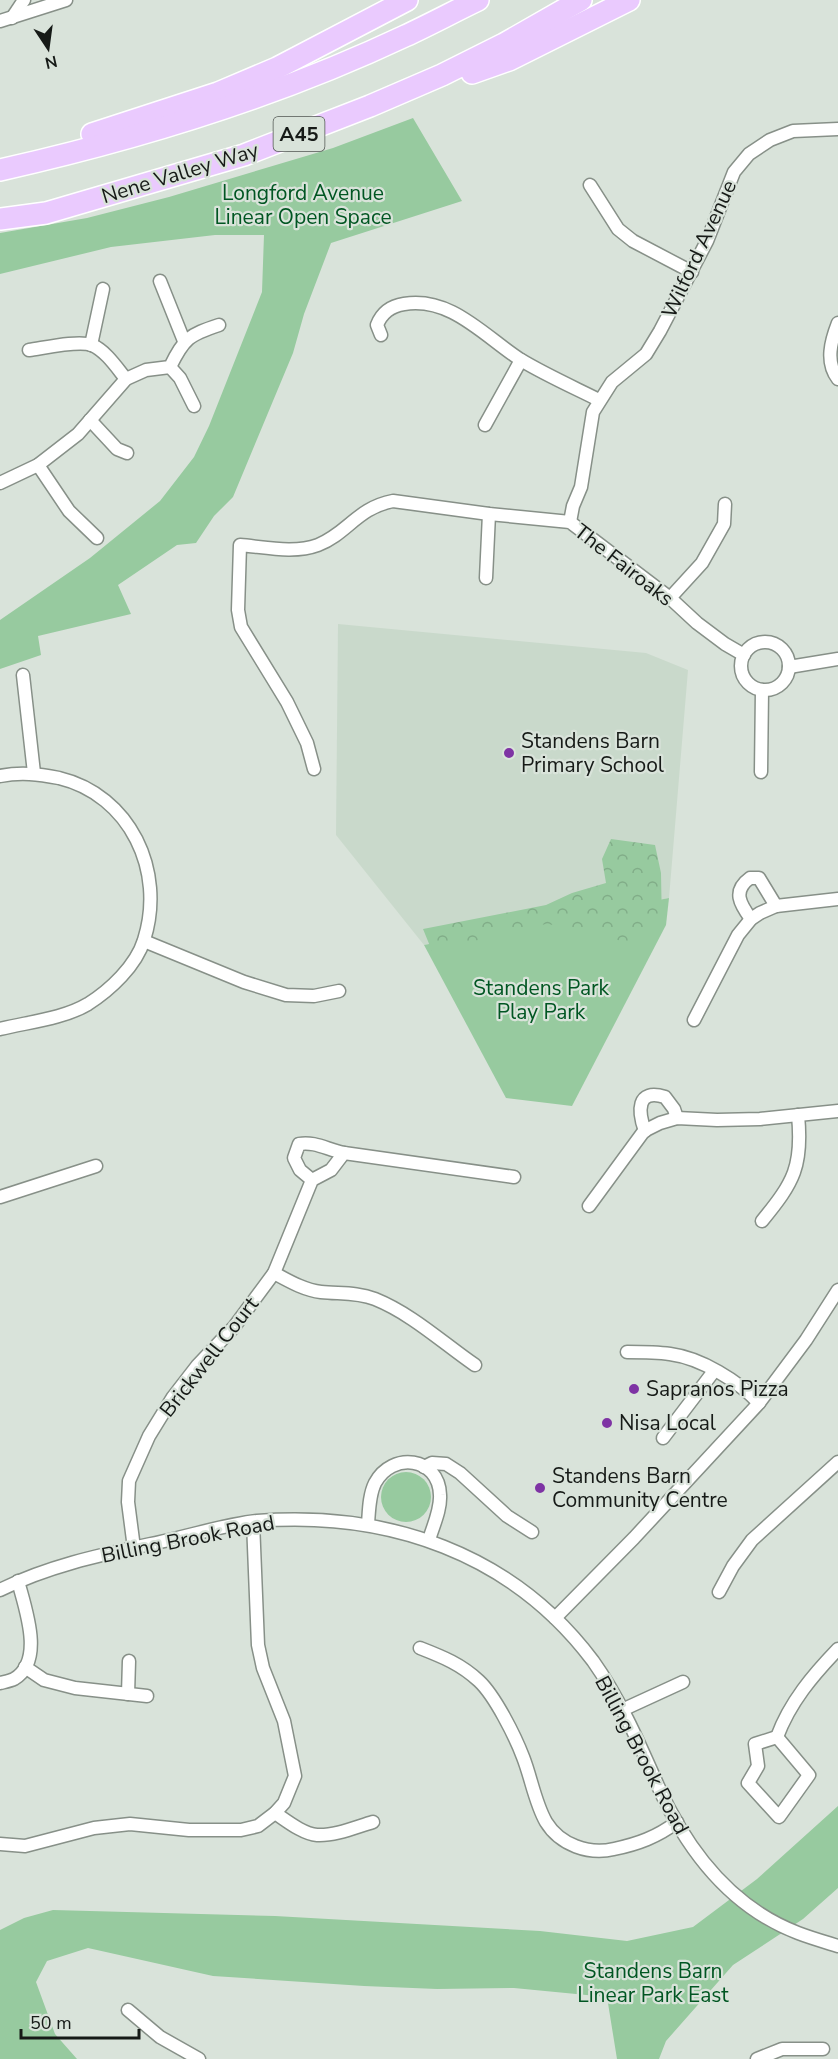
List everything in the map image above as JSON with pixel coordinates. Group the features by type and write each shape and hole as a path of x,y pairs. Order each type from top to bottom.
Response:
{"highway":[{"path":"0,164 218,93 277,68 407,0"},
{"name":"A45","path":"0,170 123,139 228,106 315,74 403,37 478,0"},
{"name":"Nene Valley Way","path":"0,219 46,213 244,155 442,75 504,44 580,0"},
{"path":"244,155 508,60 629,0"}],"street":[{"path":"6,20 24,0"},
{"path":"6,20 66,0"},
{"name":"Wilford Avenue","path":"570,522 573,506 581,487 593,412 612,382 646,354 707,241 734,172 749,154 770,140 793,131 838,129"},
{"path":"590,185 618,229 633,241 692,272"},
{"path":"160,281 184,341"},
{"path":"91,345 103,290"},
{"path":"381,335 377,325 381,314 397,306 417,302 438,306 461,316 521,360 599,400"},
{"path":"838,323 830,343 834,374 838,379"},
{"path":"171,367 184,341 199,331 219,325"},
{"path":"29,350 63,345 91,345 104,353 126,379"},
{"path":"485,425 521,360"},
{"path":"0,483 38,465 78,434 126,379 146,370 171,367"},
{"path":"171,367 180,378 194,406"},
{"path":"90,420 117,449 127,453"},
{"path":"38,465 69,511 97,538"},
{"name":"The Fairoaks","path":"314,769 307,743 287,702 241,627 238,610 240,545 304,549 320,544 335,535 365,510 380,503 393,501 570,522 670,598 697,623 744,655"},
{"path":"670,598 702,563 724,524 725,504"},
{"path":"486,578 489,514"},
{"path":"758,643 777,645 784,652 789,667 787,677 781,685 772,689 762,690 751,686 744,677 741,666 744,655 758,643"},
{"path":"789,667 838,659"},
{"path":"24,675 34,773"},
{"path":"761,772 762,690"},
{"path":"0,777 34,773 73,782 105,799 133,831 149,875 150,914 144,941 119,979 86,1005 67,1013 0,1029"},
{"path":"751,919 742,907 739,895 742,884 750,878 759,878 776,906"},
{"path":"694,1020 738,935 751,919 776,906 838,899"},
{"path":"144,941 244,982 286,995 314,996 339,991"},
{"path":"645,1131 639,1107 653,1095 665,1097 674,1109 677,1118"},
{"path":"589,1206 645,1131 660,1123 677,1118 717,1120 838,1111"},
{"path":"762,1221 783,1196 798,1165 800,1140 798,1115"},
{"path":"344,1153 331,1170 312,1180 300,1170 294,1158 299,1144 307,1143 344,1153 514,1177"},
{"path":"0,1197 96,1166"},
{"name":"Brickwell Court","path":"134,1548 128,1502 129,1481 149,1436 179,1389 241,1317 274,1273 312,1180"},
{"path":"274,1273 305,1288 320,1292 359,1294 375,1299 420,1325 475,1365"},
{"path":"555,1618 634,1538 759,1403 806,1340 838,1290"},
{"path":"627,1352 671,1354 693,1359 745,1388 759,1403"},
{"path":"663,1438 714,1371"},
{"path":"368,1524 371,1494 375,1484 382,1474 397,1463 411,1461 424,1467 437,1480 440,1492 439,1505 429,1540"},
{"path":"719,1592 733,1566 752,1540 838,1462"},
{"path":"424,1467 432,1464 447,1464 507,1516 532,1532"},
{"name":"Billing Brook Road","path":"0,1590 47,1570 253,1522 313,1519 368,1524 429,1540 493,1571 526,1593 555,1618 593,1662 640,1743 677,1822 707,1869 749,1905 772,1921 797,1933 838,1946"},
{"path":"0,1844 25,1846 94,1828 130,1824 208,1831 241,1830 258,1826 284,1803 295,1776 284,1721 263,1668 258,1645 253,1522"},
{"path":"0,1683 14,1678 25,1667 32,1644 18,1581"},
{"path":"420,1648 453,1660 481,1682 496,1704 522,1753 547,1822 563,1839 575,1847 605,1851 647,1841 677,1822"},
{"path":"777,1737 783,1721 810,1678 838,1649"},
{"path":"128,1694 129,1661"},
{"path":"25,1667 44,1680 75,1688 147,1696"},
{"path":"622,1710 683,1682"},
{"path":"777,1737 809,1775 779,1817 748,1783 758,1766 755,1744 777,1737"},
{"path":"275,1813 316,1835 329,1834 373,1822"},
{"path":"128,2010 160,2037 199,2059"},
{"path":"757,2059 782,2049 823,2049"}],"shaded area":[{"name":"Standens Barn Primary School","path":"338,624 646,653 688,670 669,898 424,945 336,835"}],"green space":[{"name":"Longford Avenue Linear Open Space","path":"413,118 462,201 331,243 304,314 293,353 233,497 214,516 196,543 177,545 118,585 131,614 38,636 41,655 0,669 0,620 90,558 160,501 194,457 209,426 262,292 264,235 215,235 111,247 0,274 0,233 87,218 169,197 333,148"},
{"path":"611,839 655,845 661,873 662,927 625,942 575,928 546,924 432,951 423,929 546,905 572,893 606,883 602,859"},
{"name":"Standens Park Play Park","path":"669,898 666,925 572,1106 506,1098 424,945"},
{"path":"401,1472 411,1472 424,1479 431,1492 431,1502 424,1515 411,1522 401,1522 392,1518 385,1511 381,1502 381,1492 385,1483 392,1476"},
{"name":"Standens Barn Linear Park East","path":"838,1806 838,1888 803,1919 733,1965 666,2041 659,2059 617,2059 607,1997 514,1988 437,1989 213,1976 88,1948 47,1961 36,1982 55,2034 77,2059 0,2059 0,1930 24,1918 53,1910 275,1916 540,1931 627,1941 693,1927 757,1879"}],"place":[{"name":"Standens Barn Primary School","path":"509,753"},
{"name":"Sapranos Pizza","path":"634,1389"},
{"name":"Nisa Local","path":"607,1423"},
{"name":"Standens Barn Community Centre","path":"540,1488"}]}
